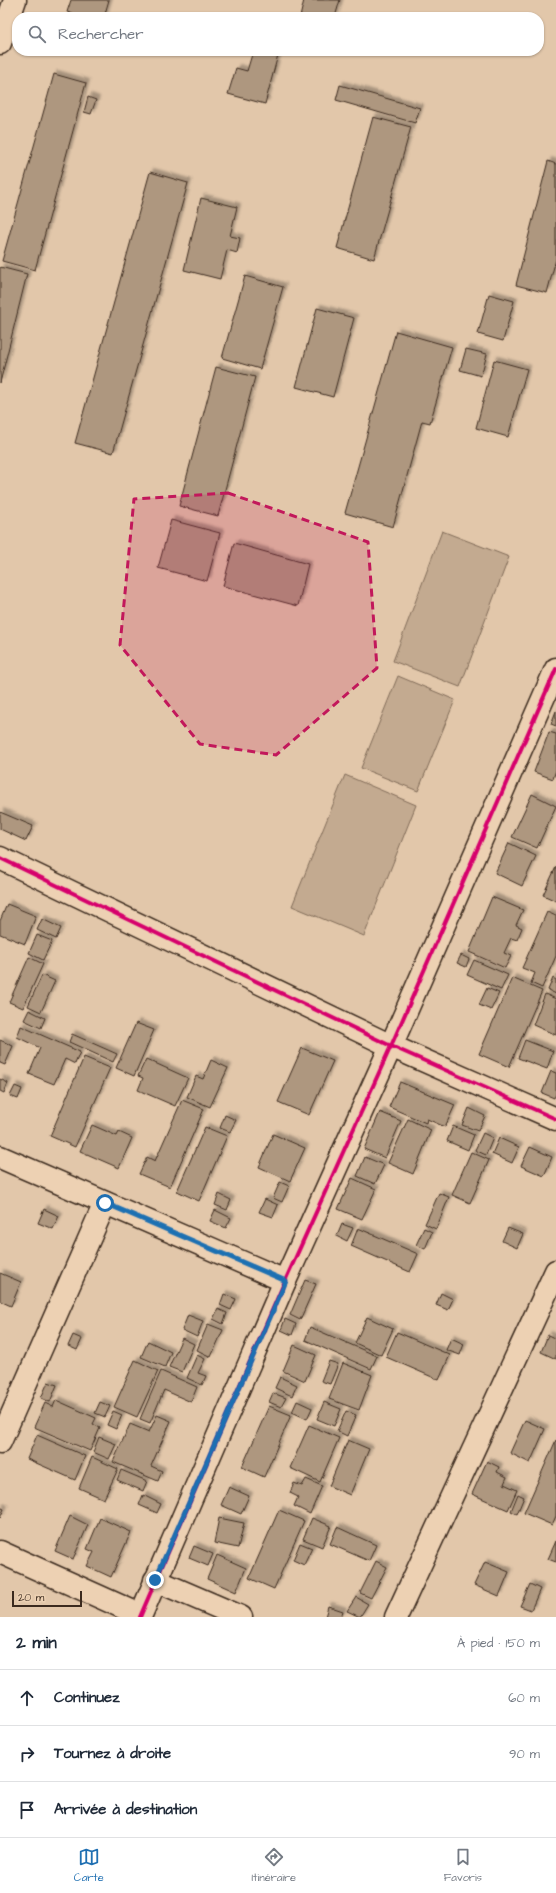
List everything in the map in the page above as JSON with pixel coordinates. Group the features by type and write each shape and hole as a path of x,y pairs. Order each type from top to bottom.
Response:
{"street":[{"path":"0,43 15,0"},
{"path":"0,1552 140,1616 556,669"},
{"path":"0,858 391,1046 556,1119"},
{"path":"0,1157 286,1281"},
{"path":"0,1442 105,1203"},
{"path":"396,1617 556,1271"},
{"path":"155,1580 241,1617"}],"highlighted area":[{"path":"228,493 368,542 377,668 276,755 200,744 120,645 134,499"}],"shaded area":[{"path":"442,531 509,557 460,687 393,661"},
{"path":"398,676 455,700 418,791 361,768"},
{"path":"345,775 416,805 364,936 292,906"}],"building":[{"path":"71,0 109,0 105,12 67,12"},
{"path":"304,0 340,0 336,12 301,12"},
{"path":"252,56 278,56 265,104 228,94 236,68 247,71"},
{"path":"54,74 86,83 35,270 2,261"},
{"path":"340,85 420,108 415,123 336,100"},
{"path":"88,97 96,100 91,114 84,112"},
{"path":"373,117 411,127 374,259 337,248"},
{"path":"548,161 556,164 556,259 547,293 516,285"},
{"path":"150,172 188,183 113,453 75,443"},
{"path":"201,198 237,207 230,236 240,238 237,253 227,250 220,279 184,270"},
{"path":"0,267 27,274 0,383"},
{"path":"245,276 283,287 260,369 222,358"},
{"path":"489,294 514,301 503,341 478,334"},
{"path":"317,308 354,318 333,397 296,387"},
{"path":"396,331 452,347 430,423 422,421 393,527 345,513"},
{"path":"466,349 487,354 481,376 460,370"},
{"path":"494,360 527,369 508,437 476,428"},
{"path":"216,367 255,377 218,516 179,506"},
{"path":"171,520 220,533 207,581 158,568"},
{"path":"234,543 308,564 298,606 223,586"},
{"path":"556,711 556,726 551,724"},
{"path":"549,732 556,734 556,770 553,779 534,772"},
{"path":"532,794 556,806 537,848 512,837"},
{"path":"0,812 33,826 26,841 0,829"},
{"path":"509,843 536,856 522,886 495,873"},
{"path":"556,867 556,901 543,895"},
{"path":"492,897 523,910 516,925 522,928 517,940 511,938 504,953 511,956 505,968 469,952"},
{"path":"7,904 36,916 25,944 0,934 0,921"},
{"path":"547,912 556,916 556,956 542,988 531,983 535,973 522,968"},
{"path":"42,919 61,928 56,939 37,930"},
{"path":"37,935 52,941 43,960 29,953"},
{"path":"461,955 469,959 466,967 457,963"},
{"path":"29,957 43,964 23,1008 9,1002"},
{"path":"474,960 508,975 501,990 467,975"},
{"path":"42,975 55,981 41,1012 28,1006"},
{"path":"512,978 542,991 509,1067 479,1054"},
{"path":"553,978 556,980 556,994 548,990"},
{"path":"487,988 499,993 491,1010 479,1005"},
{"path":"545,994 556,999 556,1035 533,1025"},
{"path":"29,1010 45,1018 41,1028 24,1020"},
{"path":"136,1023 154,1030 134,1076 116,1068"},
{"path":"21,1026 80,1052 75,1064 65,1059 54,1084 29,1074 40,1048 17,1037"},
{"path":"72,1034 117,1054 113,1062 69,1042"},
{"path":"0,1040 13,1046 5,1065 0,1063"},
{"path":"525,1040 553,1051 547,1069 518,1058"},
{"path":"302,1048 333,1061 309,1115 278,1102"},
{"path":"84,1057 110,1068 75,1147 50,1136"},
{"path":"146,1059 188,1078 175,1106 138,1090 143,1078 138,1076"},
{"path":"211,1060 228,1068 210,1107 187,1097 196,1076 203,1079"},
{"path":"551,1071 556,1073 556,1094 554,1098 542,1093"},
{"path":"0,1079 8,1083 4,1093 0,1091"},
{"path":"400,1082 455,1105 445,1127 427,1119 426,1123 389,1107"},
{"path":"15,1086 22,1089 18,1099 10,1096"},
{"path":"182,1100 204,1109 170,1187 139,1174 147,1157 155,1161"},
{"path":"469,1108 485,1116 478,1131 462,1125"},
{"path":"380,1112 401,1121 385,1158 364,1149"},
{"path":"225,1115 236,1120 230,1132 220,1128"},
{"path":"408,1119 431,1130 413,1174 388,1163"},
{"path":"92,1125 117,1136 119,1132 132,1138 119,1168 80,1151"},
{"path":"453,1126 474,1135 468,1150 447,1141"},
{"path":"205,1127 227,1136 199,1201 177,1191"},
{"path":"483,1133 493,1138 486,1155 475,1150"},
{"path":"273,1134 305,1148 290,1181 259,1167"},
{"path":"499,1138 519,1147 512,1163 492,1154"},
{"path":"530,1147 552,1157 544,1176 521,1166"},
{"path":"471,1152 489,1160 470,1203 452,1195"},
{"path":"365,1157 384,1165 375,1184 357,1176"},
{"path":"352,1178 376,1189 362,1219 338,1209"},
{"path":"280,1182 289,1186 282,1202 273,1198"},
{"path":"439,1193 449,1197 436,1229 425,1224"},
{"path":"219,1194 231,1200 227,1210 215,1205"},
{"path":"265,1199 278,1205 273,1217 259,1212"},
{"path":"44,1209 59,1216 53,1229 38,1223"},
{"path":"215,1210 231,1218 226,1228 210,1221"},
{"path":"342,1224 353,1228 347,1241 337,1236"},
{"path":"358,1228 418,1254 410,1272 351,1246"},
{"path":"424,1228 432,1232 425,1249 416,1245"},
{"path":"508,1228 523,1234 517,1248 502,1241"},
{"path":"0,1273 21,1282 11,1306 0,1301"},
{"path":"305,1280 316,1284 300,1320 290,1315"},
{"path":"441,1293 453,1299 448,1310 436,1305"},
{"path":"224,1294 236,1299 231,1310 220,1305"},
{"path":"218,1309 227,1313 223,1324 213,1319"},
{"path":"188,1315 203,1321 197,1337 182,1330"},
{"path":"367,1317 393,1329 381,1355 355,1343"},
{"path":"285,1319 296,1324 292,1335 281,1330"},
{"path":"208,1324 223,1330 211,1357 197,1350"},
{"path":"310,1327 377,1356 371,1369 305,1340"},
{"path":"397,1332 450,1355 439,1380 386,1357"},
{"path":"73,1335 82,1339 77,1350 68,1346"},
{"path":"548,1335 556,1339 556,1359 541,1352"},
{"path":"182,1338 194,1344 182,1372 169,1367"},
{"path":"451,1338 464,1344 460,1355 446,1350"},
{"path":"148,1341 171,1352 165,1367 141,1357"},
{"path":"294,1345 316,1355 305,1381 283,1371"},
{"path":"197,1355 205,1359 198,1373 206,1376 202,1385 187,1378"},
{"path":"135,1360 158,1371 137,1417 114,1407"},
{"path":"329,1361 338,1364 330,1384 321,1381"},
{"path":"343,1363 372,1375 359,1410 329,1399"},
{"path":"161,1371 197,1387 191,1402 164,1390 150,1423 140,1419"},
{"path":"280,1377 297,1385 292,1396 275,1388"},
{"path":"48,1382 57,1385 50,1402 41,1398"},
{"path":"273,1393 286,1398 281,1407 269,1402"},
{"path":"56,1400 96,1418 93,1424 100,1428 90,1451 34,1427 45,1403 53,1407"},
{"path":"297,1401 312,1408 307,1419 292,1412"},
{"path":"100,1402 110,1406 105,1417 95,1413"},
{"path":"324,1402 341,1409 334,1426 317,1419"},
{"path":"269,1406 291,1415 264,1477 242,1467"},
{"path":"113,1411 122,1415 116,1429 107,1425"},
{"path":"346,1411 356,1415 347,1436 337,1431"},
{"path":"157,1415 171,1421 151,1466 162,1471 158,1481 113,1462 130,1424 149,1432"},
{"path":"525,1420 545,1429 530,1463 510,1453"},
{"path":"309,1425 339,1438 320,1482 290,1468"},
{"path":"37,1435 85,1456 75,1480 27,1459"},
{"path":"99,1437 116,1444 109,1459 93,1452"},
{"path":"348,1440 369,1449 350,1495 329,1486"},
{"path":"556,1440 556,1516 552,1525 524,1513"},
{"path":"92,1457 118,1469 104,1499 79,1488"},
{"path":"487,1461 499,1467 497,1472 507,1477 504,1484 517,1490 508,1510 472,1494"},
{"path":"121,1470 147,1481 143,1491 117,1480"},
{"path":"306,1479 322,1486 310,1514 294,1506 298,1497 290,1493 294,1483 302,1486"},
{"path":"229,1487 249,1496 241,1514 221,1505"},
{"path":"518,1494 524,1497 517,1514 511,1511"},
{"path":"143,1495 161,1504 157,1513 139,1505"},
{"path":"0,1507 4,1509 0,1518"},
{"path":"279,1510 304,1521 274,1589 249,1578"},
{"path":"70,1516 88,1525 73,1559 55,1551"},
{"path":"100,1518 131,1532 111,1577 87,1566 94,1552 87,1549"},
{"path":"219,1518 244,1523 238,1548 214,1543"},
{"path":"312,1518 331,1526 322,1547 303,1539"},
{"path":"337,1527 376,1545 369,1561 330,1544"},
{"path":"556,1541 556,1562 548,1559"},
{"path":"300,1543 312,1548 304,1565 293,1560"},
{"path":"194,1546 213,1554 208,1566 189,1558"},
{"path":"217,1555 246,1568 236,1592 207,1579"},
{"path":"376,1561 387,1567 371,1598 360,1593"},
{"path":"485,1562 509,1572 499,1596 474,1585"},
{"path":"530,1584 540,1589 531,1610 520,1606"},
{"path":"356,1597 368,1604 360,1617 347,1611"},
{"path":"328,1606 343,1611 341,1617 325,1617"}],"cycle path":[{"path":"140,1617 285,1281 391,1046 556,669"},
{"path":"0,858 391,1046 556,1119"}],"route":[{"path":"105,1203 286,1281 155,1580"}]}
